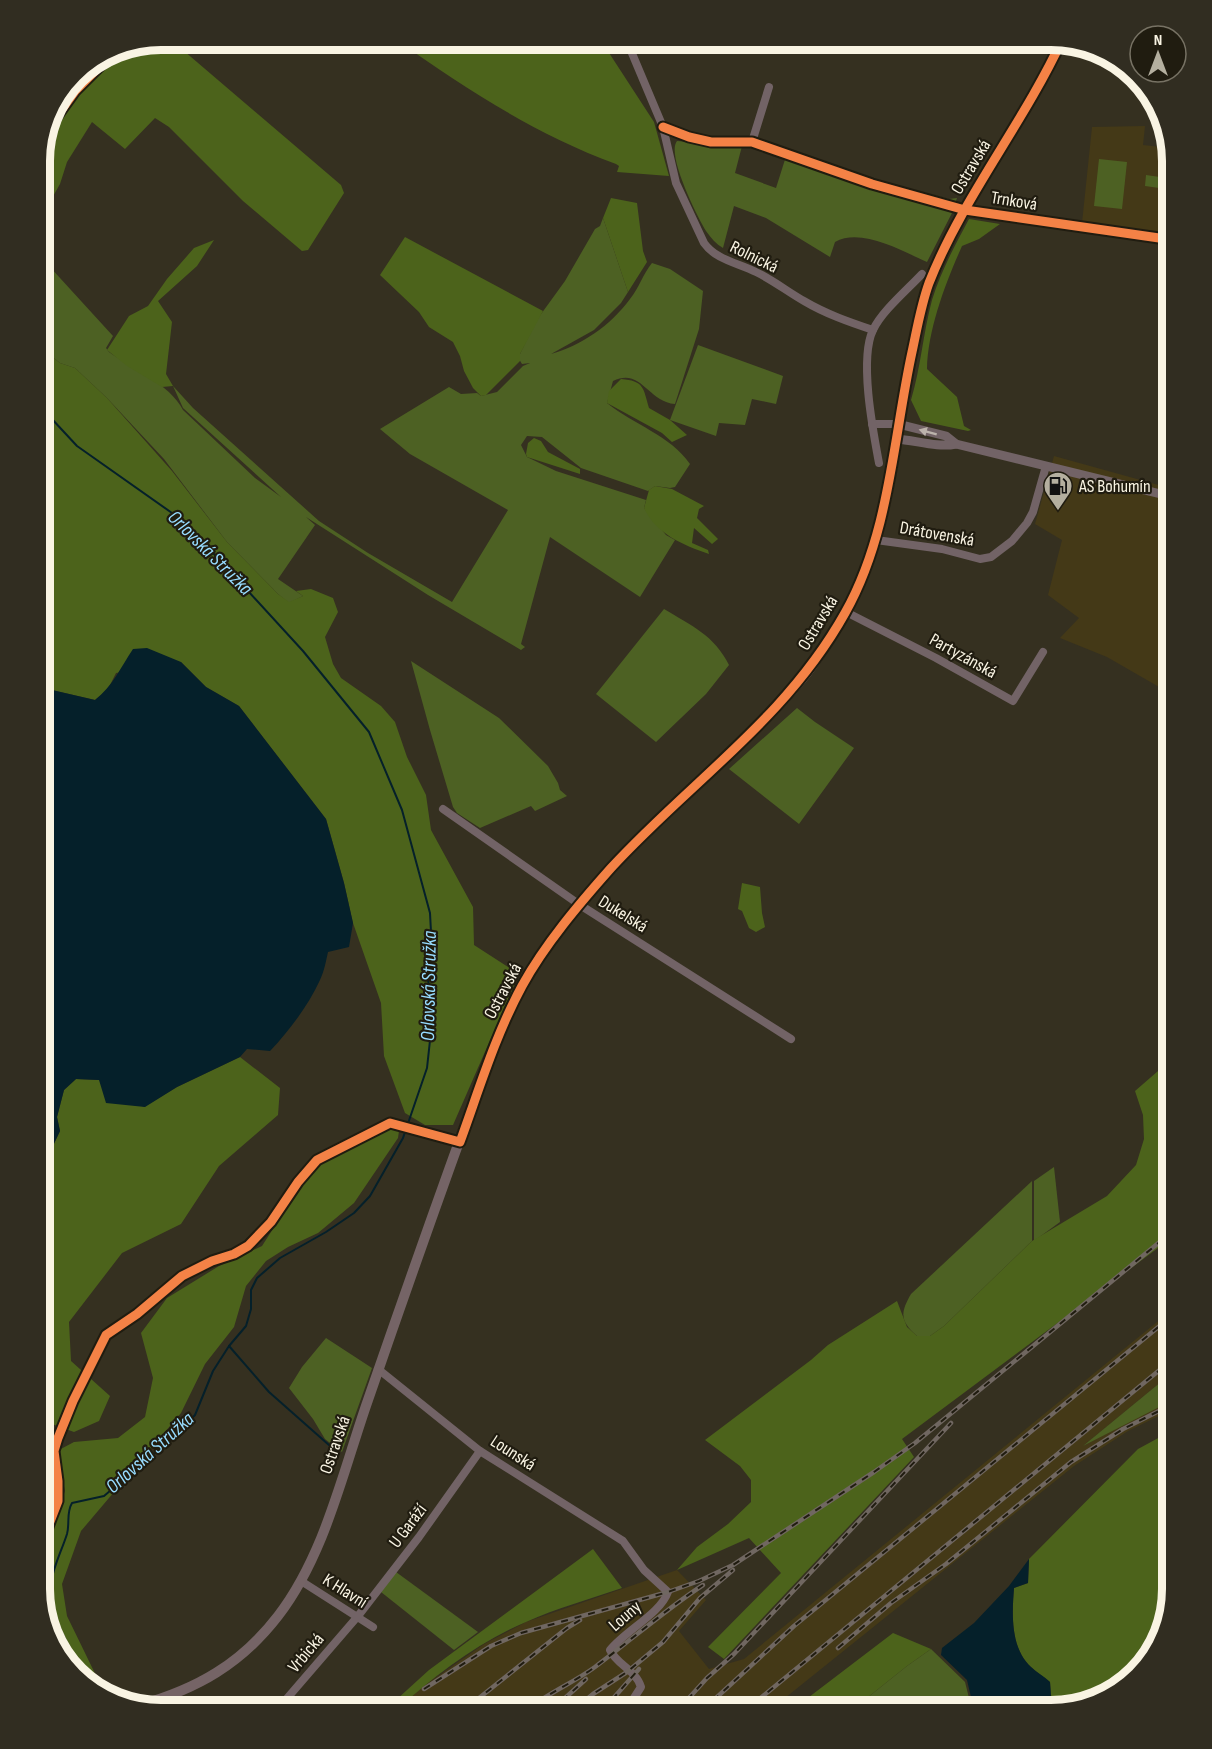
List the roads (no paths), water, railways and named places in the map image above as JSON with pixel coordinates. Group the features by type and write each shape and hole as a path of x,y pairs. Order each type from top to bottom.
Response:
{"main road":[{"name":"Ostravská","path":"162,1699 173,1696 211,1676 253,1645 279,1616 301,1581 318,1545 378,1369 502,1028 526,979 580,905 620,859 772,713 803,678 846,612 876,540 908,369 927,292 945,248 965,210 1034,94 1057,50"}],"street":[{"name":"Rolnická","path":"631,50 663,127 676,183 709,249 724,259 757,272 838,319 873,330"},
{"path":"663,127 711,142 752,142 769,87"},
{"name":"Trnková","path":"752,142 872,184 965,210 1162,238"},
{"path":"879,463 872,424 867,361 873,330 922,274"},
{"path":"872,424 898,424 946,436 956,444 1162,494"},
{"path":"896,439 918,440 946,446 956,444"},
{"name":"Drátovenská","path":"876,540 942,549 980,559 991,557 1012,542 1027,523 1033,512 1046,466"},
{"name":"Partyzánská","path":"846,612 1013,701 1043,652"},
{"name":"Dukelská","path":"443,809 580,905 791,1039"},
{"name":"Lounská","path":"378,1369 480,1451 623,1541 634,1556"},
{"name":"U Garáží","path":"357,1616 419,1537 480,1451"},
{"name":"Louny","path":"633,1700 641,1687 639,1680 610,1650 618,1640 664,1602 668,1592 644,1570 634,1556"},
{"name":"K Hlavní","path":"301,1581 374,1627"},
{"name":"Vrbická","path":"286,1699 357,1616"},
{"path":"173,1696 176,1699"}],"water":[{"path":"147,648 181,662 206,687 239,706 326,819 353,923 349,947 328,952 321,977 310,999 291,1027 270,1051 247,1049 240,1057 177,1087 145,1107 106,1103 99,1080 76,1079 64,1090 57,1117 60,1131 50,1156 50,690 95,700 111,683 133,649"},
{"path":"1029,1559 1028,1583 1014,1588 1014,1630 1024,1659 1050,1682 1051,1700 972,1700 967,1680 941,1655 942,1648 974,1623 1009,1586"}],"waterway":[{"name":"Orlovská Stružka","path":"50,417 77,446 172,513 215,555 303,651 369,732 402,810 430,913 431,932 427,956 427,977 431,992 432,1022 427,1068 403,1138 370,1196 354,1213 280,1258 257,1278 251,1290 251,1309 246,1326 229,1346 213,1371 195,1415 177,1434 104,1496 72,1503 70,1507 67,1534 52,1577 51,1596 58,1624 78,1664"},
{"path":"229,1346 269,1392 338,1453"}],"railway":[{"path":"424,1689 491,1646 521,1633 668,1592 733,1565 915,1443 1162,1240"},
{"path":"714,1700 794,1626 1162,1324"},
{"path":"759,1700 1162,1368"},
{"path":"838,1648 891,1603 946,1564 1071,1462 1123,1429 1162,1410"},
{"path":"687,1700 734,1654 951,1423"},
{"path":"586,1699 627,1672 663,1642 700,1598 733,1570"},
{"path":"541,1699 595,1667 703,1585"},
{"path":"477,1699 580,1620"},
{"path":"612,1700 639,1669"},
{"path":"564,1699 586,1679"}],"place":[{"name":"AS Bohumín","path":"1058,512"}]}
